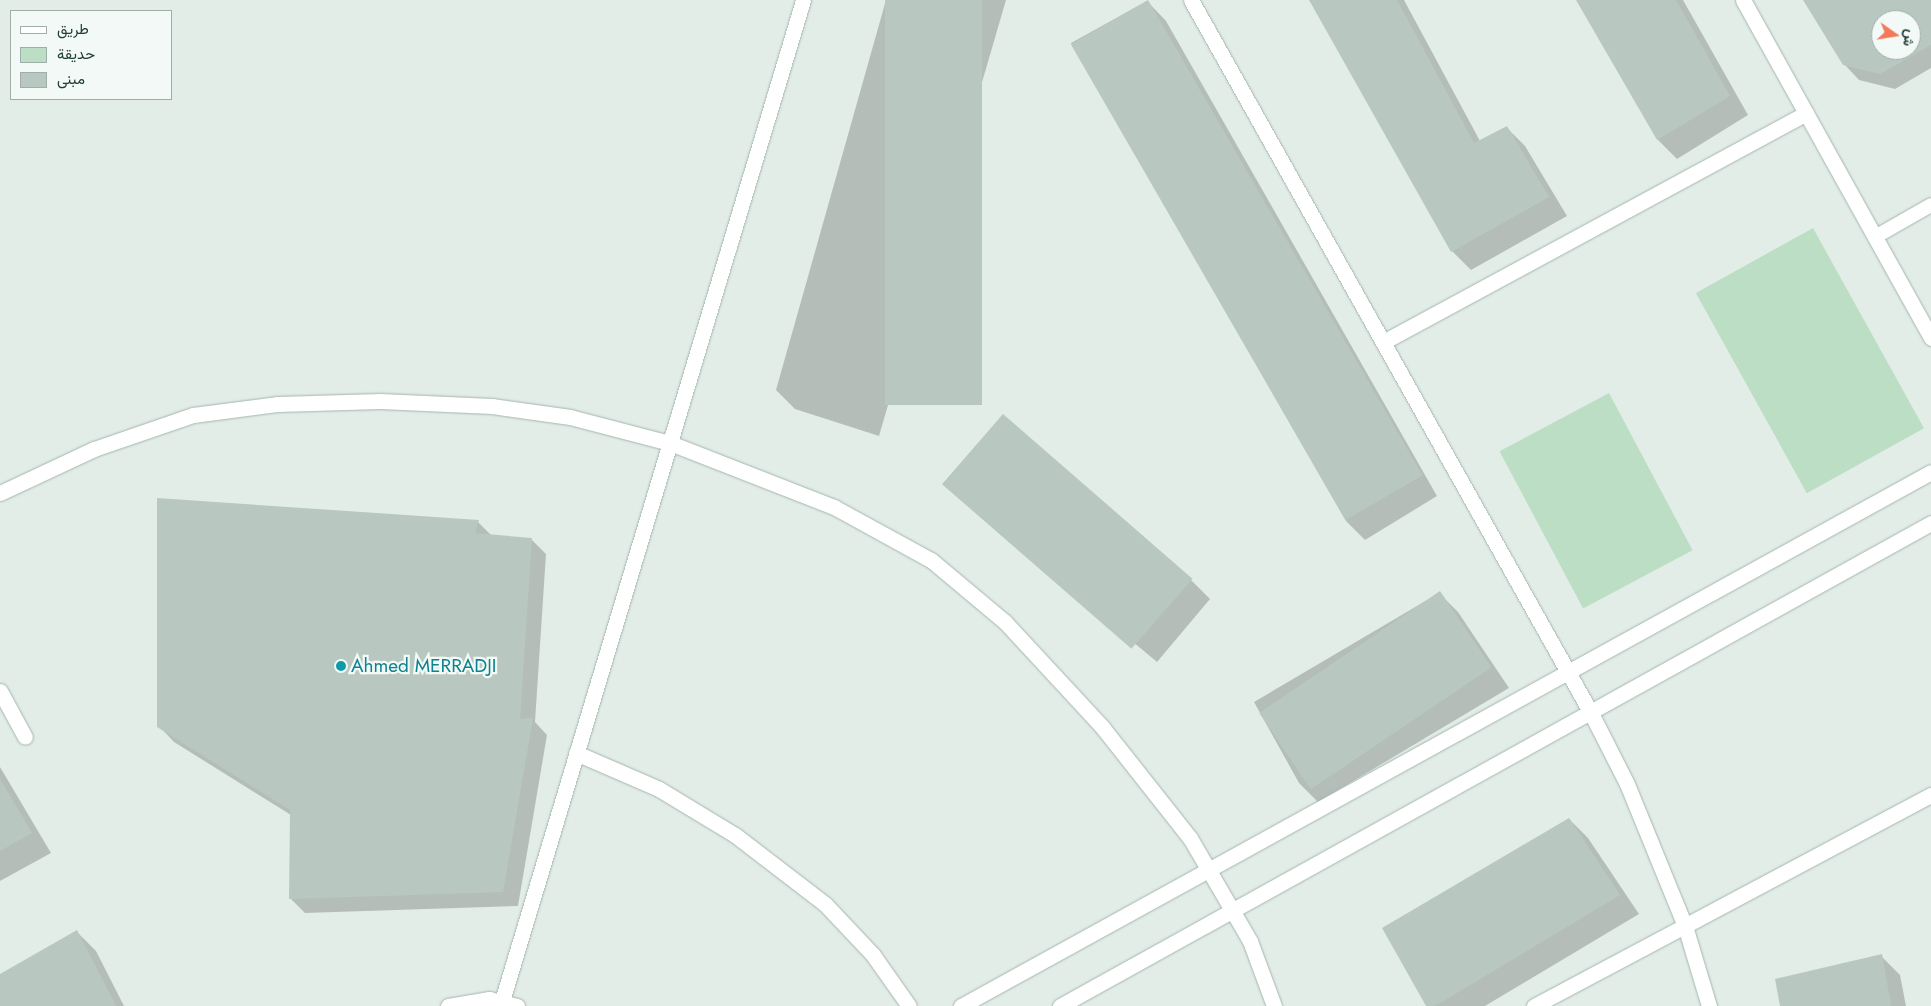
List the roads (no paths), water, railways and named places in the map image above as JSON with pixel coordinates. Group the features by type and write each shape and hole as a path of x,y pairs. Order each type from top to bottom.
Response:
{"street":[{"path":"502,1001 803,0"},
{"path":"1191,0 1591,713 1627,784 1685,926 1709,1006"},
{"path":"1743,0 1931,338"},
{"path":"1382,342 1806,113"},
{"path":"0,493 94,449 193,415 278,404 380,402 492,406 570,417 670,443 834,507 931,560 1004,622 1103,728 1190,838 1250,941 1274,1006"},
{"path":"961,1006 1931,472"},
{"path":"1060,1006 1234,913 1931,523"},
{"path":"0,691 25,737"},
{"path":"576,753 659,789 735,835 825,904 872,955 909,1006"},
{"path":"1534,1006 1931,795"},
{"path":"448,1006 489,999 518,1006"}],"lane":[{"path":"1875,237 1931,205"}],"place":[{"name":"Ahmed MERRADJI","path":"341,666"}]}
